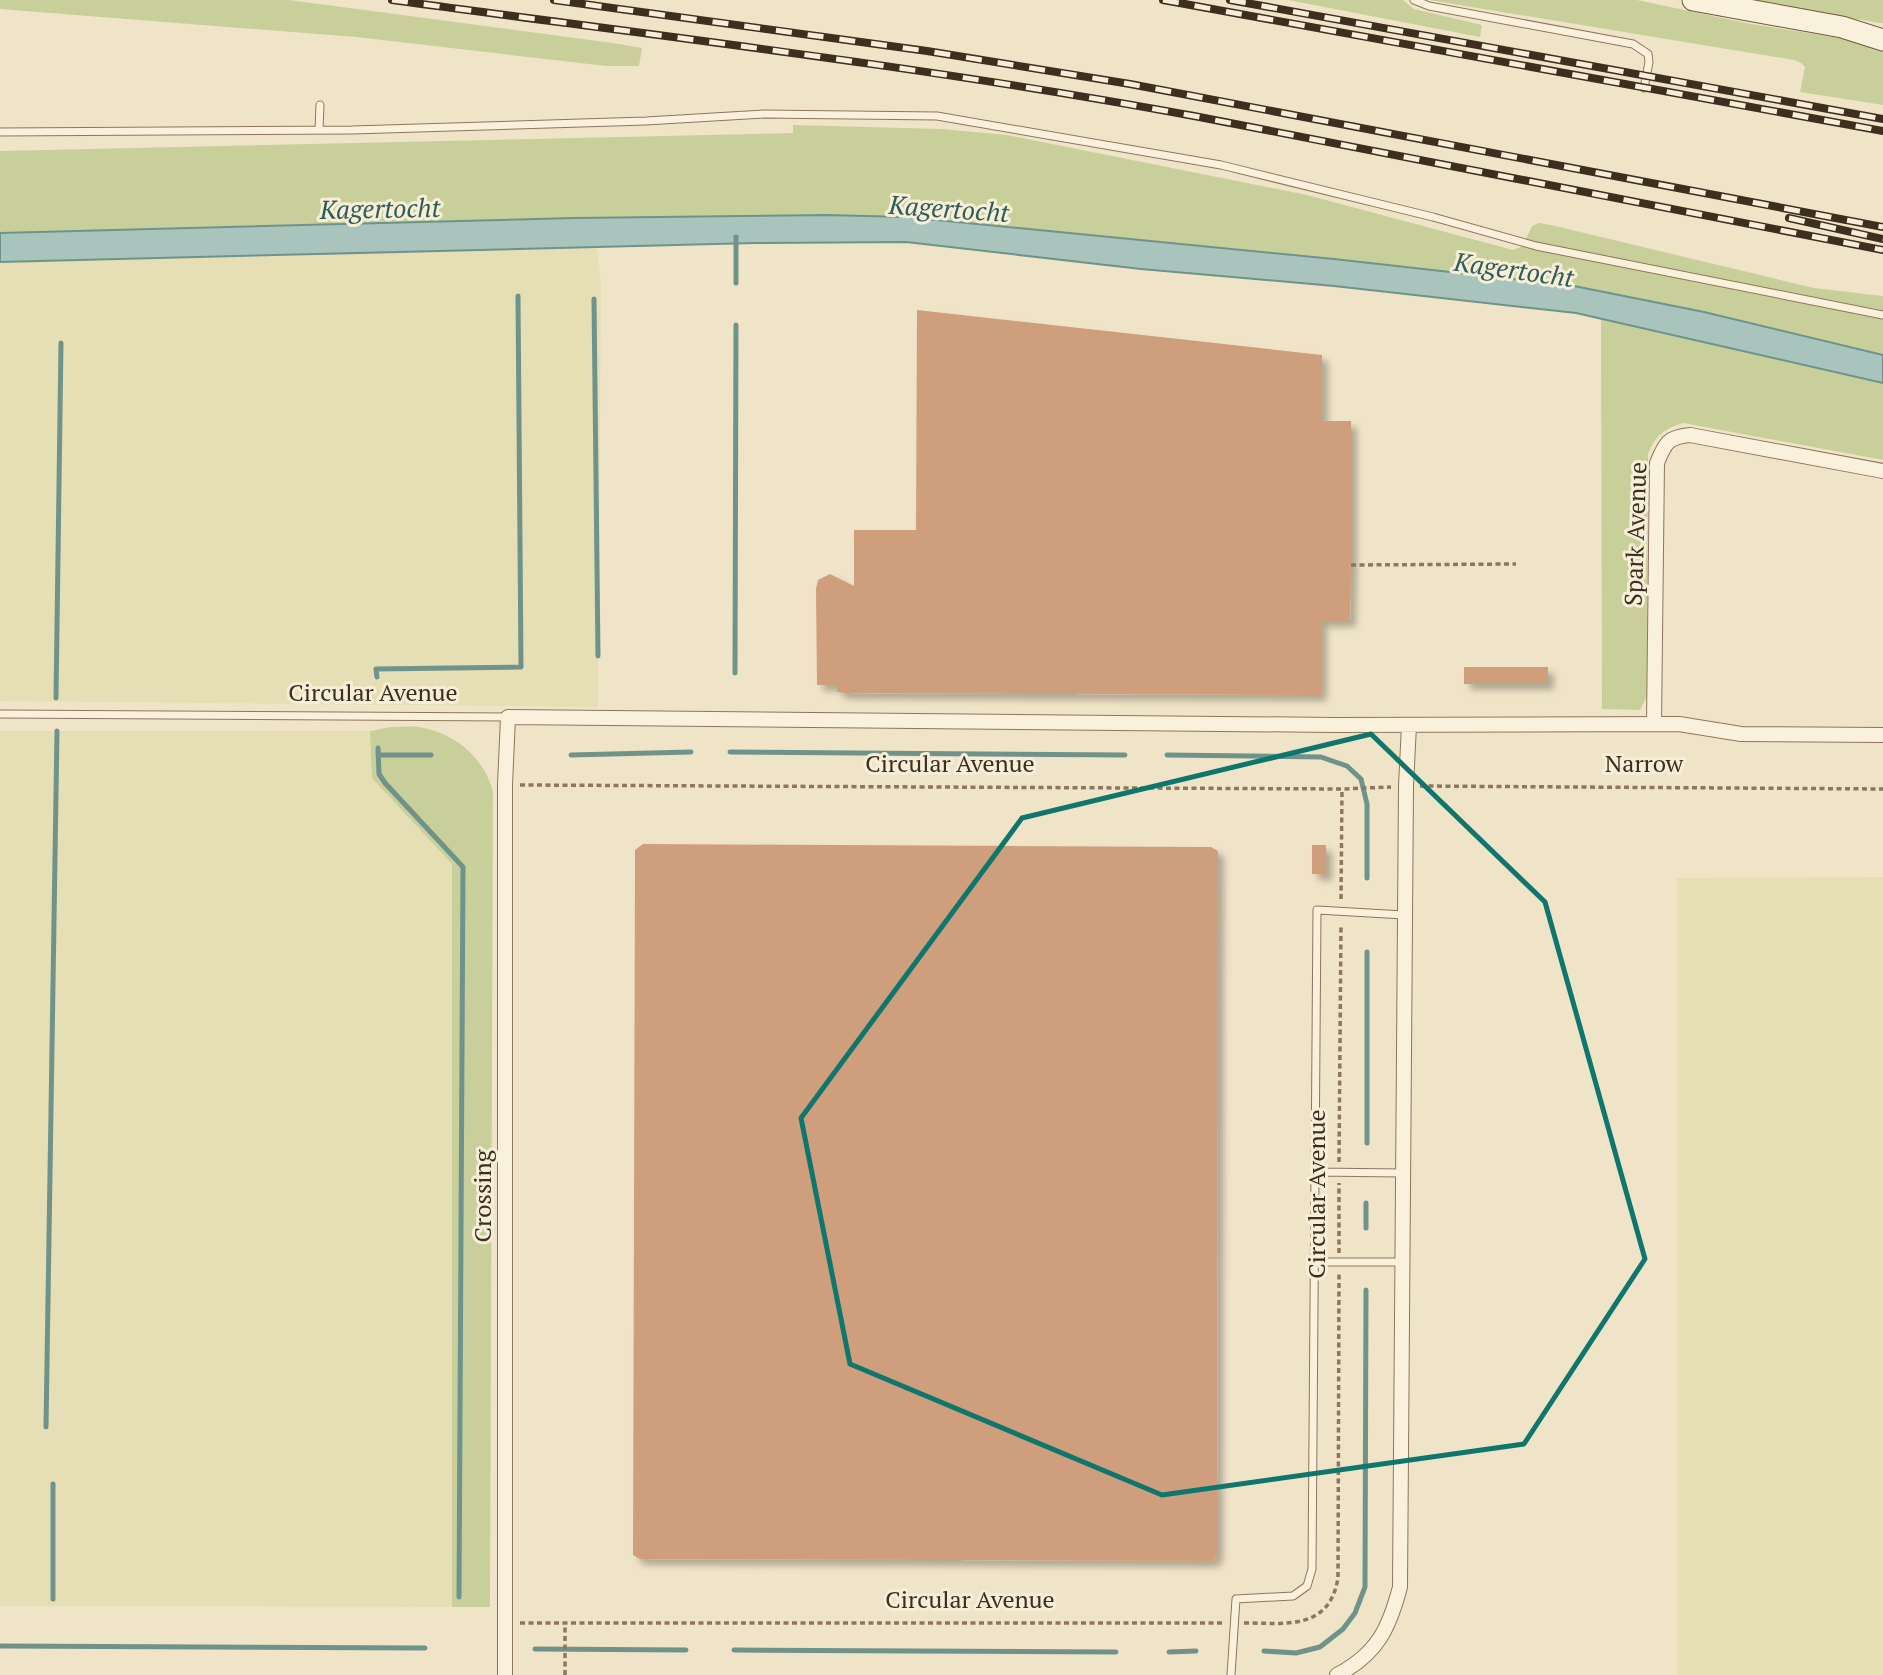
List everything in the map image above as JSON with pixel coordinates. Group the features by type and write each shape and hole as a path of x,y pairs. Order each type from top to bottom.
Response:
{"main road":[{"path":"1693,0 1842,27 1883,40"},
{"path":"1842,27 1883,28"}],"street":[{"name":"Spark Avenue","path":"1654,724 1657,463 1664,446 1675,437 1690,435 1883,471"},
{"name":"Circular Avenue","path":"508,717 1409,725"},
{"name":"Crossing","path":"505,1675 505,785 508,717"},
{"name":"Narrow","path":"1409,725 1654,724 1700,726 1741,734 1883,735"},
{"path":"1337,1675 1379,1642 1391,1619 1400,1587 1404,915 1409,725"}],"lane":[{"path":"1414,0 1429,6 1633,44 1648,54 1650,62 1644,88"},
{"path":"319,130 320,105"},
{"path":"0,132 319,130 646,121 764,114 937,116 1221,165 1536,246 1883,315"},
{"name":"Circular Avenue","path":"0,714 508,717"},
{"path":"1231,1675 1236,1599 1293,1596 1307,1586 1312,1569 1317,911 1404,915"},
{"path":"1315,1172 1403,1173"},
{"path":"1314,1262 1402,1262"}],"path":[{"path":"1351,565 1516,564"},
{"name":"Circular Avenue","path":"505,785 1342,789 1338,1578 1336,1591 1328,1607 1319,1615 1305,1621 1290,1623 505,1623"},
{"name":"Narrow","path":"1406,786 1883,789"},
{"path":"1342,789 1385,787"},
{"path":"565,1622 565,1675"}],"highlighted area":[{"path":"1371,734 1545,902 1645,1259 1524,1444 1162,1495 850,1364 801,1118 1022,818"}],"shaded area":[{"path":"597,247 601,283 598,707 0,701 0,262"},
{"path":"0,731 370,731 373,779 452,864 452,1607 0,1606"},
{"path":"1883,877 1883,1675 1677,1675 1677,878"}],"green space":[{"path":"0,0 289,0 642,48 639,66 606,66 356,37 0,9"},
{"path":"1288,0 1403,0 1414,9 1482,25 1480,37"},
{"path":"1429,0 1637,0 1746,23 1883,45 1883,105 1800,92 1805,67 1794,60"},
{"path":"1748,0 1883,0 1883,23 1879,23"},
{"path":"793,125 942,129 1007,135 1307,195 1513,250 1523,246 1532,226 1539,223 1551,225 1814,288 1883,296 1883,355 1574,286 1334,259 905,217 697,216 0,233 0,151 793,133"},
{"path":"1601,318 1883,383 1883,460 1683,423 1666,430 1654,442 1648,454 1647,696 1640,710 1602,709"},
{"path":"391,727 419,727 456,741 483,768 493,792 490,1607 452,1607 452,864 372,778 370,731"}],"water":[{"path":"827,215 905,217 1334,259 1574,286 1704,312 1883,355 1883,383 1576,313 906,242 755,243 0,262 0,233 575,218"}],"building":[{"path":"917,310 1322,355 1322,421 1351,421 1351,567 1350,621 1321,621 1321,695 845,693 837,692 837,685 817,685 818,580 830,574 854,586 854,530 916,530"},
{"path":"1464,667 1548,667 1548,684 1464,684"},
{"path":"643,844 1211,847 1218,851 1217,1554 1213,1561 640,1559 633,1555 635,850"},
{"path":"1312,845 1326,845 1326,875 1312,874"}],"waterway":[{"path":"736,237 736,283"},
{"path":"377,677 376,669 521,667 518,296"},
{"path":"594,299 598,656"},
{"path":"735,673 736,325"},
{"path":"56,698 61,343"},
{"path":"46,1427 57,731"},
{"path":"378,748 379,774 385,783 463,867 459,1597"},
{"path":"571,755 691,752"},
{"path":"730,752 1125,755"},
{"path":"378,755 431,755"},
{"path":"1167,755 1321,757 1347,766 1361,779 1367,804 1367,878"},
{"path":"1367,952 1367,1143"},
{"path":"1366,1203 1366,1228"},
{"path":"1264,1651 1296,1653 1320,1647 1343,1629 1355,1613 1365,1587 1366,1290"},
{"path":"53,1484 53,1599"},
{"path":"0,1646 425,1648"},
{"path":"535,1649 686,1650"},
{"path":"734,1650 1116,1652"},
{"path":"1169,1652 1196,1651"}],"railway":[{"path":"392,0 793,53 1094,98 1883,250"},
{"path":"554,0 927,51 1130,84 1883,227"},
{"path":"1163,0 1883,131"},
{"path":"1230,0 1883,119"},
{"path":"1789,218 1883,239"}],"water label":[{"name":"Kagertocht","path":"380,209"},
{"name":"Kagertocht","path":"949,209"},
{"name":"Kagertocht","path":"1514,270"}]}
